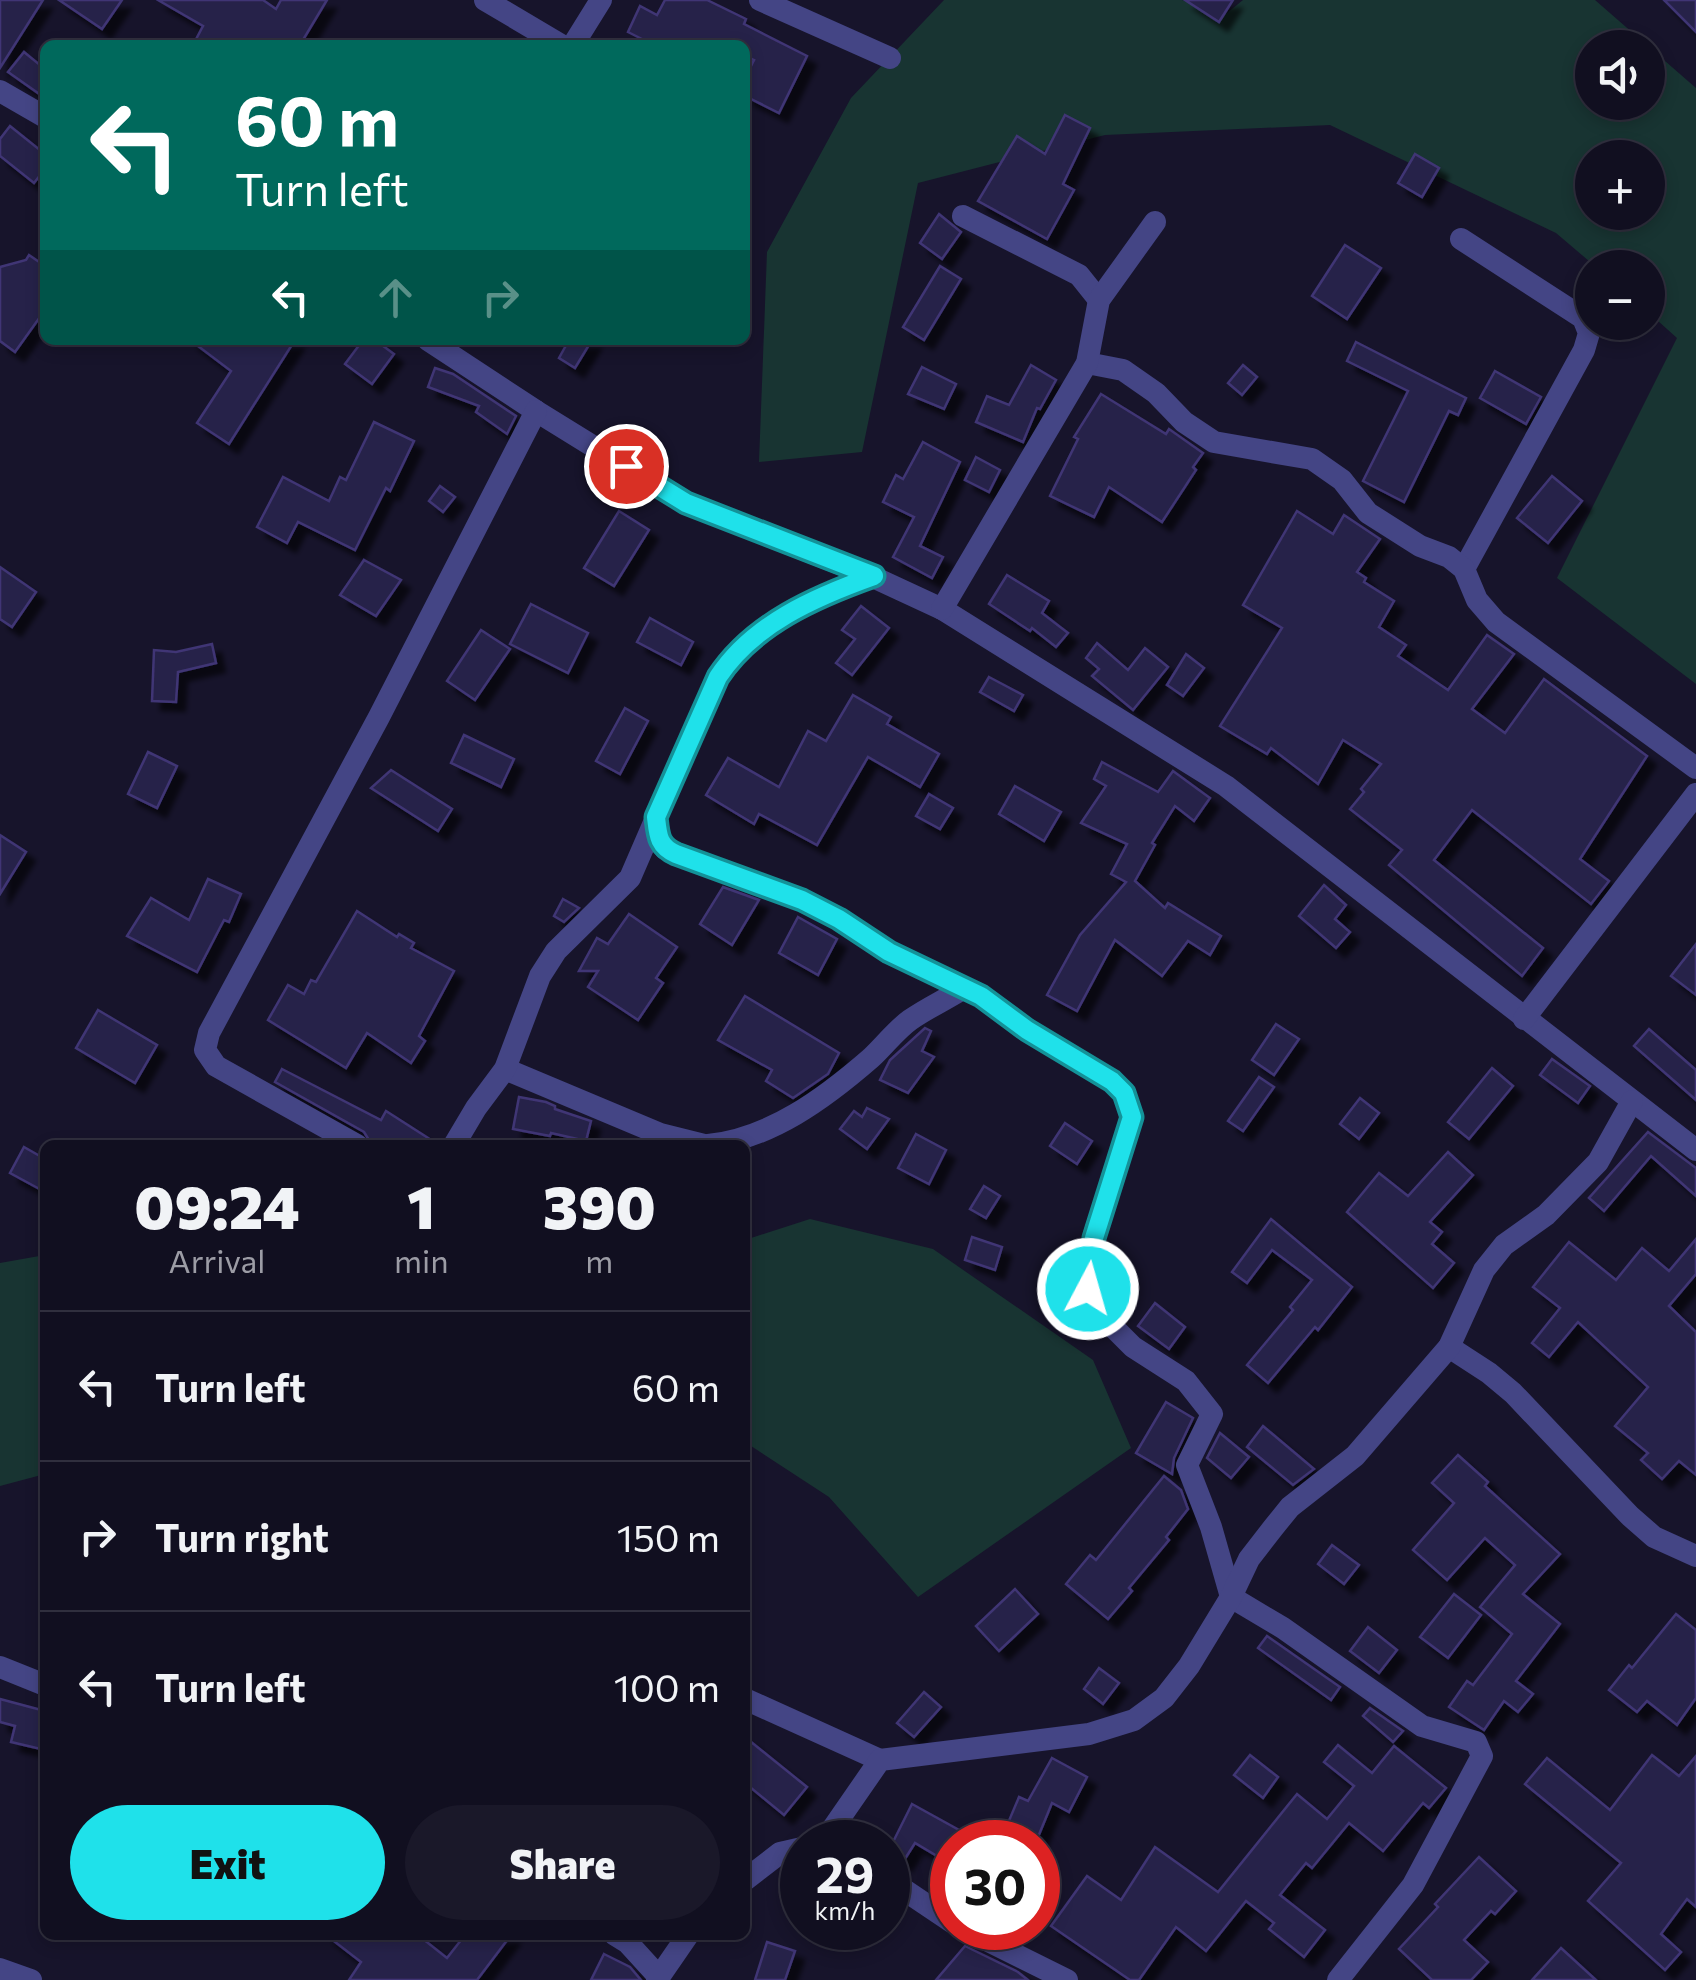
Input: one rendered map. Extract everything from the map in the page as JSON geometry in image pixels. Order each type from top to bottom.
[{"type":"street","points":[[485,0],[553,40]]},
{"type":"street","points":[[576,40],[601,0]]},
{"type":"street","points":[[760,0],[890,58]]},
{"type":"street","points":[[0,90],[40,113]]},
{"type":"street","points":[[962,216],[1079,276],[1100,300]]},
{"type":"street","points":[[942,609],[1087,363],[1100,300],[1155,222]]},
{"type":"street","points":[[1462,239],[1583,318],[1589,332],[1584,350],[1464,569]]},
{"type":"street","points":[[436,345],[536,412],[686,503],[874,576],[942,609],[1226,786],[1696,1150]]},
{"type":"street","points":[[1087,363],[1123,370],[1214,442],[1312,459],[1342,480],[1368,513],[1464,569],[1478,600],[1496,622],[1696,768]]},
{"type":"street","points":[[348,1140],[216,1066],[205,1050],[209,1033],[379,717],[536,412]]},
{"type":"street","points":[[457,1140],[505,1070],[540,976],[556,950],[630,878],[718,677],[731,656],[792,612],[874,576]]},
{"type":"street","points":[[1524,1019],[1696,794]]},
{"type":"street","points":[[656,817],[659,841],[665,849],[802,900],[839,919],[878,946],[964,988],[1112,1081],[1124,1093],[1132,1117],[1094,1238],[1088,1289],[1109,1323],[1132,1347],[1186,1382],[1212,1414],[1187,1465],[1212,1527],[1231,1597],[1284,1628],[1422,1726],[1476,1742],[1482,1756],[1413,1884],[1338,1980]]},
{"type":"street","points":[[739,1140],[783,1122],[806,1107],[870,1058],[910,1020],[964,988]]},
{"type":"street","points":[[505,1070],[660,1134],[685,1140]]},
{"type":"street","points":[[750,1701],[880,1760],[1089,1734],[1134,1720],[1164,1698],[1190,1666],[1231,1597],[1248,1559],[1272,1528],[1290,1508],[1355,1456],[1449,1347],[1484,1270],[1504,1245],[1546,1215],[1598,1162],[1632,1101]]},
{"type":"street","points":[[1449,1347],[1489,1372],[1512,1393],[1654,1537],[1696,1556]]},
{"type":"street","points":[[0,1667],[40,1682]]},
{"type":"street","points":[[839,1820],[880,1760]]},
{"type":"street","points":[[750,1876],[780,1853]]},
{"type":"street","points":[[622,1940],[644,1957],[658,1978],[685,1940]]},
{"type":"street","points":[[1006,1950],[1067,1980]]},
{"type":"street","points":[[0,1968],[31,1980]]},
{"type":"green space","points":[[944,0],[1182,0],[1227,13],[1243,0],[1595,0],[1629,30],[1575,30],[1575,120],[1665,120],[1665,61],[1696,88],[1696,684],[1557,578],[1677,338],[1665,327],[1665,250],[1576,250],[1556,233],[1330,125],[1105,135],[918,183],[862,452],[759,462],[767,252],[851,98]]},
{"type":"green space","points":[[810,1219],[933,1249],[1093,1360],[1131,1448],[918,1597],[829,1497],[750,1445],[750,1238]]},
{"type":"green space","points":[[40,1256],[40,1475],[0,1486],[0,1263]]},
{"type":"building","points":[[0,0],[43,0],[0,68]]},
{"type":"building","points":[[59,0],[122,0],[102,29]]},
{"type":"building","points":[[158,0],[263,0],[276,9],[281,0],[327,0],[303,40],[196,40],[203,26]]},
{"type":"building","points":[[665,0],[707,0],[807,56],[779,113],[750,98],[750,68],[754,60],[750,58],[750,40],[644,40],[628,32],[640,6],[657,15]]},
{"type":"building","points":[[1185,0],[1233,0],[1219,22]]},
{"type":"building","points":[[1664,0],[1696,0],[1696,32]]},
{"type":"building","points":[[24,52],[40,65],[40,94],[8,72]]},
{"type":"building","points":[[1065,115],[1090,128],[1063,184],[1074,190],[1047,239],[978,201],[1017,136],[1045,154]]},
{"type":"building","points":[[10,126],[40,150],[40,175],[34,183],[0,156],[0,139]]},
{"type":"building","points":[[1415,154],[1439,168],[1422,197],[1398,183]]},
{"type":"building","points":[[939,214],[961,232],[942,259],[920,243]]},
{"type":"building","points":[[1345,245],[1381,268],[1347,319],[1312,296]]},
{"type":"building","points":[[29,255],[40,263],[40,317],[15,352],[0,341],[0,267],[26,260]]},
{"type":"building","points":[[940,266],[961,279],[924,340],[903,327]]},
{"type":"building","points":[[1356,342],[1466,398],[1458,415],[1449,411],[1404,502],[1363,481],[1408,391],[1347,361]]},
{"type":"building","points":[[197,345],[292,345],[229,444],[197,423],[231,371]]},
{"type":"building","points":[[359,345],[382,345],[394,354],[372,384],[345,364]]},
{"type":"building","points":[[566,345],[589,345],[575,368],[559,358]]},
{"type":"building","points":[[1031,365],[1056,380],[1040,409],[1037,408],[1023,442],[976,422],[987,396],[1009,405]]},
{"type":"building","points":[[1243,365],[1257,377],[1242,395],[1228,383]]},
{"type":"building","points":[[922,367],[956,384],[944,409],[908,394]]},
{"type":"building","points":[[435,368],[453,374],[516,416],[507,434],[476,412],[479,406],[428,387]]},
{"type":"building","points":[[1495,371],[1541,397],[1526,424],[1480,398]]},
{"type":"building","points":[[1101,394],[1166,434],[1169,429],[1203,453],[1162,522],[1109,487],[1094,517],[1050,496],[1078,439],[1074,437]]},
{"type":"building","points":[[374,422],[414,441],[355,550],[298,522],[287,543],[257,527],[283,477],[329,501],[340,477],[346,480]]},
{"type":"building","points":[[923,442],[960,462],[920,546],[943,557],[932,578],[893,557],[914,517],[883,502],[896,475],[903,479]]},
{"type":"building","points":[[976,457],[1000,470],[989,492],[965,480]]},
{"type":"building","points":[[1552,476],[1582,501],[1548,543],[1517,518]]},
{"type":"building","points":[[440,486],[455,497],[443,512],[429,501]]},
{"type":"building","points":[[619,511],[649,530],[614,586],[584,568]]},
{"type":"building","points":[[1297,511],[1333,534],[1344,515],[1380,539],[1357,572],[1366,578],[1364,582],[1394,601],[1379,627],[1406,645],[1398,656],[1448,690],[1487,635],[1514,654],[1472,709],[1505,733],[1544,679],[1647,756],[1580,859],[1609,881],[1591,904],[1472,810],[1434,860],[1543,948],[1522,976],[1389,865],[1402,850],[1350,809],[1381,764],[1343,740],[1318,784],[1271,748],[1267,754],[1220,726],[1282,628],[1243,605]]},
{"type":"building","points":[[364,560],[401,580],[376,616],[340,595]]},
{"type":"building","points":[[0,567],[36,592],[12,627],[0,619]]},
{"type":"building","points":[[1007,575],[1049,601],[1042,613],[1068,633],[1056,647],[1032,628],[1030,631],[989,604]]},
{"type":"building","points":[[531,604],[588,633],[568,673],[510,644]]},
{"type":"building","points":[[861,606],[889,628],[852,675],[836,663],[855,639],[842,630]]},
{"type":"building","points":[[650,618],[693,642],[681,665],[637,642]]},
{"type":"building","points":[[481,630],[510,649],[475,700],[447,681]]},
{"type":"building","points":[[1097,643],[1128,670],[1145,648],[1168,667],[1133,710],[1092,676],[1099,669],[1086,658]]},
{"type":"building","points":[[212,644],[216,663],[178,672],[176,702],[152,701],[154,650],[176,652]]},
{"type":"building","points":[[1186,654],[1204,668],[1183,696],[1167,685]]},
{"type":"building","points":[[989,677],[1023,695],[1014,711],[980,692]]},
{"type":"building","points":[[853,695],[891,717],[887,724],[939,754],[920,787],[868,757],[817,845],[759,814],[754,824],[706,795],[728,758],[779,787],[808,731],[826,741]]},
{"type":"building","points":[[625,708],[648,721],[620,774],[596,761]]},
{"type":"building","points":[[464,735],[514,759],[501,787],[451,763]]},
{"type":"building","points":[[148,752],[177,766],[157,808],[128,794]]},
{"type":"building","points":[[1102,762],[1158,792],[1173,771],[1210,798],[1194,821],[1175,806],[1135,881],[1165,908],[1168,903],[1221,936],[1210,955],[1188,941],[1162,976],[1115,940],[1077,1011],[1047,995],[1080,935],[1126,882],[1111,874],[1127,844],[1081,823],[1106,786],[1094,779]]},
{"type":"building","points":[[391,770],[452,809],[438,831],[371,788]]},
{"type":"building","points":[[1015,786],[1061,812],[1044,841],[999,814]]},
{"type":"building","points":[[929,794],[953,808],[940,829],[916,816]]},
{"type":"building","points":[[0,835],[26,852],[0,894]]},
{"type":"building","points":[[208,879],[241,894],[229,922],[224,920],[197,972],[127,936],[151,898],[189,920]]},
{"type":"building","points":[[1324,885],[1346,905],[1335,919],[1350,932],[1336,948],[1299,916]]},
{"type":"building","points":[[723,887],[759,900],[732,945],[700,924]]},
{"type":"building","points":[[563,899],[579,908],[564,922],[554,916]]},
{"type":"building","points":[[357,911],[397,937],[399,934],[414,943],[411,948],[454,971],[419,1036],[425,1041],[411,1063],[367,1033],[346,1068],[268,1020],[288,985],[304,994],[311,980],[316,982]]},
{"type":"building","points":[[629,914],[677,947],[656,978],[663,983],[638,1020],[588,987],[598,971],[579,971],[597,938],[608,944]]},
{"type":"building","points":[[798,917],[837,939],[818,975],[779,953]]},
{"type":"building","points":[[1696,944],[1696,995],[1671,976]]},
{"type":"building","points":[[745,996],[839,1053],[828,1074],[793,1098],[766,1081],[772,1070],[718,1040]]},
{"type":"building","points":[[98,1010],[157,1045],[135,1083],[76,1048]]},
{"type":"building","points":[[1276,1024],[1299,1039],[1274,1075],[1252,1060]]},
{"type":"building","points":[[925,1028],[931,1031],[922,1051],[934,1057],[908,1093],[880,1080],[890,1060]]},
{"type":"building","points":[[1649,1029],[1696,1070],[1696,1100],[1634,1046]]},
{"type":"building","points":[[1552,1059],[1590,1086],[1578,1103],[1540,1075]]},
{"type":"building","points":[[1492,1068],[1513,1086],[1469,1139],[1448,1122]]},
{"type":"building","points":[[282,1069],[381,1120],[386,1111],[431,1140],[369,1140],[364,1132],[275,1082]]},
{"type":"building","points":[[1259,1077],[1274,1087],[1243,1131],[1228,1121]]},
{"type":"building","points":[[519,1097],[546,1102],[591,1121],[586,1140],[513,1129]]},
{"type":"building","points":[[1360,1098],[1379,1113],[1359,1139],[1340,1124]]},
{"type":"building","points":[[867,1108],[889,1119],[867,1149],[840,1129],[854,1111],[862,1117]]},
{"type":"building","points":[[1065,1123],[1092,1141],[1077,1164],[1050,1146]]},
{"type":"building","points":[[1648,1132],[1696,1168],[1696,1196],[1651,1156],[1604,1211],[1589,1198]]},
{"type":"building","points":[[916,1134],[946,1150],[929,1184],[898,1168]]},
{"type":"building","points":[[24,1147],[40,1156],[40,1189],[10,1173]]},
{"type":"building","points":[[1448,1152],[1473,1175],[1430,1222],[1442,1232],[1432,1244],[1454,1263],[1433,1288],[1347,1212],[1379,1173],[1408,1196]]},
{"type":"building","points":[[984,1186],[1000,1196],[986,1218],[970,1209]]},
{"type":"building","points":[[1271,1219],[1352,1287],[1268,1383],[1247,1365],[1293,1310],[1290,1307],[1312,1280],[1272,1250],[1247,1283],[1232,1272]]},
{"type":"building","points":[[972,1237],[1002,1247],[995,1270],[965,1260]]},
{"type":"building","points":[[1696,1239],[1696,1274],[1669,1306],[1696,1332],[1696,1475],[1679,1461],[1662,1479],[1641,1460],[1648,1453],[1615,1426],[1648,1387],[1578,1322],[1549,1357],[1532,1343],[1560,1308],[1533,1287],[1569,1242],[1616,1280],[1642,1248],[1669,1271]]},
{"type":"building","points":[[1155,1303],[1185,1327],[1169,1349],[1138,1326]]},
{"type":"building","points":[[1166,1402],[1193,1418],[1174,1458],[1172,1474],[1136,1453]]},
{"type":"building","points":[[1263,1426],[1314,1469],[1293,1485],[1247,1447]]},
{"type":"building","points":[[1220,1433],[1249,1457],[1231,1478],[1207,1458]]},
{"type":"building","points":[[1458,1455],[1488,1482],[1485,1486],[1560,1554],[1523,1594],[1560,1624],[1516,1681],[1533,1694],[1518,1712],[1504,1701],[1484,1730],[1449,1707],[1467,1681],[1473,1685],[1512,1634],[1480,1607],[1515,1565],[1485,1538],[1447,1580],[1413,1550],[1454,1503],[1432,1483]]},
{"type":"building","points":[[1164,1476],[1181,1490],[1188,1509],[1108,1619],[1066,1584],[1090,1555],[1096,1560]]},
{"type":"building","points":[[1332,1545],[1359,1565],[1344,1584],[1318,1564]]},
{"type":"building","points":[[1015,1589],[1038,1614],[999,1651],[976,1626]]},
{"type":"building","points":[[1454,1594],[1481,1615],[1448,1658],[1420,1637]]},
{"type":"building","points":[[1676,1614],[1696,1630],[1696,1698],[1677,1725],[1647,1701],[1637,1712],[1609,1690]]},
{"type":"building","points":[[1368,1627],[1397,1650],[1379,1673],[1350,1651]]},
{"type":"building","points":[[1267,1636],[1340,1687],[1331,1700],[1258,1648]]},
{"type":"building","points":[[1099,1668],[1119,1683],[1103,1704],[1084,1689]]},
{"type":"building","points":[[924,1692],[941,1707],[914,1737],[897,1723]]},
{"type":"building","points":[[0,1699],[40,1710],[40,1749],[11,1742],[15,1726],[0,1722]]},
{"type":"building","points":[[1370,1708],[1403,1731],[1393,1742],[1363,1716]]},
{"type":"building","points":[[750,1741],[807,1787],[784,1815],[750,1787]]},
{"type":"building","points":[[1338,1745],[1372,1773],[1394,1746],[1446,1788],[1429,1808],[1423,1803],[1383,1851],[1349,1823],[1312,1868],[1306,1863],[1280,1895],[1325,1930],[1304,1957],[1269,1929],[1274,1923],[1246,1901],[1206,1951],[1176,1927],[1139,1980],[1130,1980],[1060,1932],[1060,1914],[1087,1876],[1121,1900],[1155,1847],[1218,1892],[1297,1794],[1327,1819],[1354,1786],[1324,1762]]},
{"type":"building","points":[[1250,1755],[1278,1777],[1263,1798],[1234,1775]]},
{"type":"building","points":[[1652,1755],[1679,1776],[1696,1756],[1696,1907],[1687,1899],[1661,1934],[1681,1952],[1665,1970],[1588,1901],[1621,1863],[1525,1784],[1547,1758],[1610,1810]]},
{"type":"building","points":[[1052,1758],[1087,1777],[1069,1812],[1052,1803],[1045,1820],[1009,1820],[1019,1797],[1028,1801]]},
{"type":"building","points":[[912,1804],[941,1820],[930,1820],[930,1852],[915,1843],[910,1851],[910,1820],[904,1820]]},
{"type":"building","points":[[1479,1857],[1516,1891],[1464,1940],[1488,1962],[1471,1980],[1432,1980],[1399,1949]]},
{"type":"building","points":[[332,1940],[424,1940],[447,1958],[461,1940],[507,1940],[477,1980],[349,1980],[361,1962]]},
{"type":"building","points":[[767,1942],[780,1946],[780,1950],[795,1951],[785,1980],[755,1980]]},
{"type":"building","points":[[1561,1948],[1596,1980],[1532,1980]]},
{"type":"building","points":[[962,1950],[973,1950],[1028,1980],[936,1980]]},
{"type":"building","points":[[604,1954],[630,1967],[641,1980],[591,1980]]},
{"type":"route","points":[[626,466],[686,503],[874,576],[792,612],[731,656],[656,817],[659,841],[676,854],[774,888],[839,919],[866,940],[981,996],[1027,1030],[1112,1081],[1124,1093],[1132,1117],[1094,1238],[1088,1289]]}]
